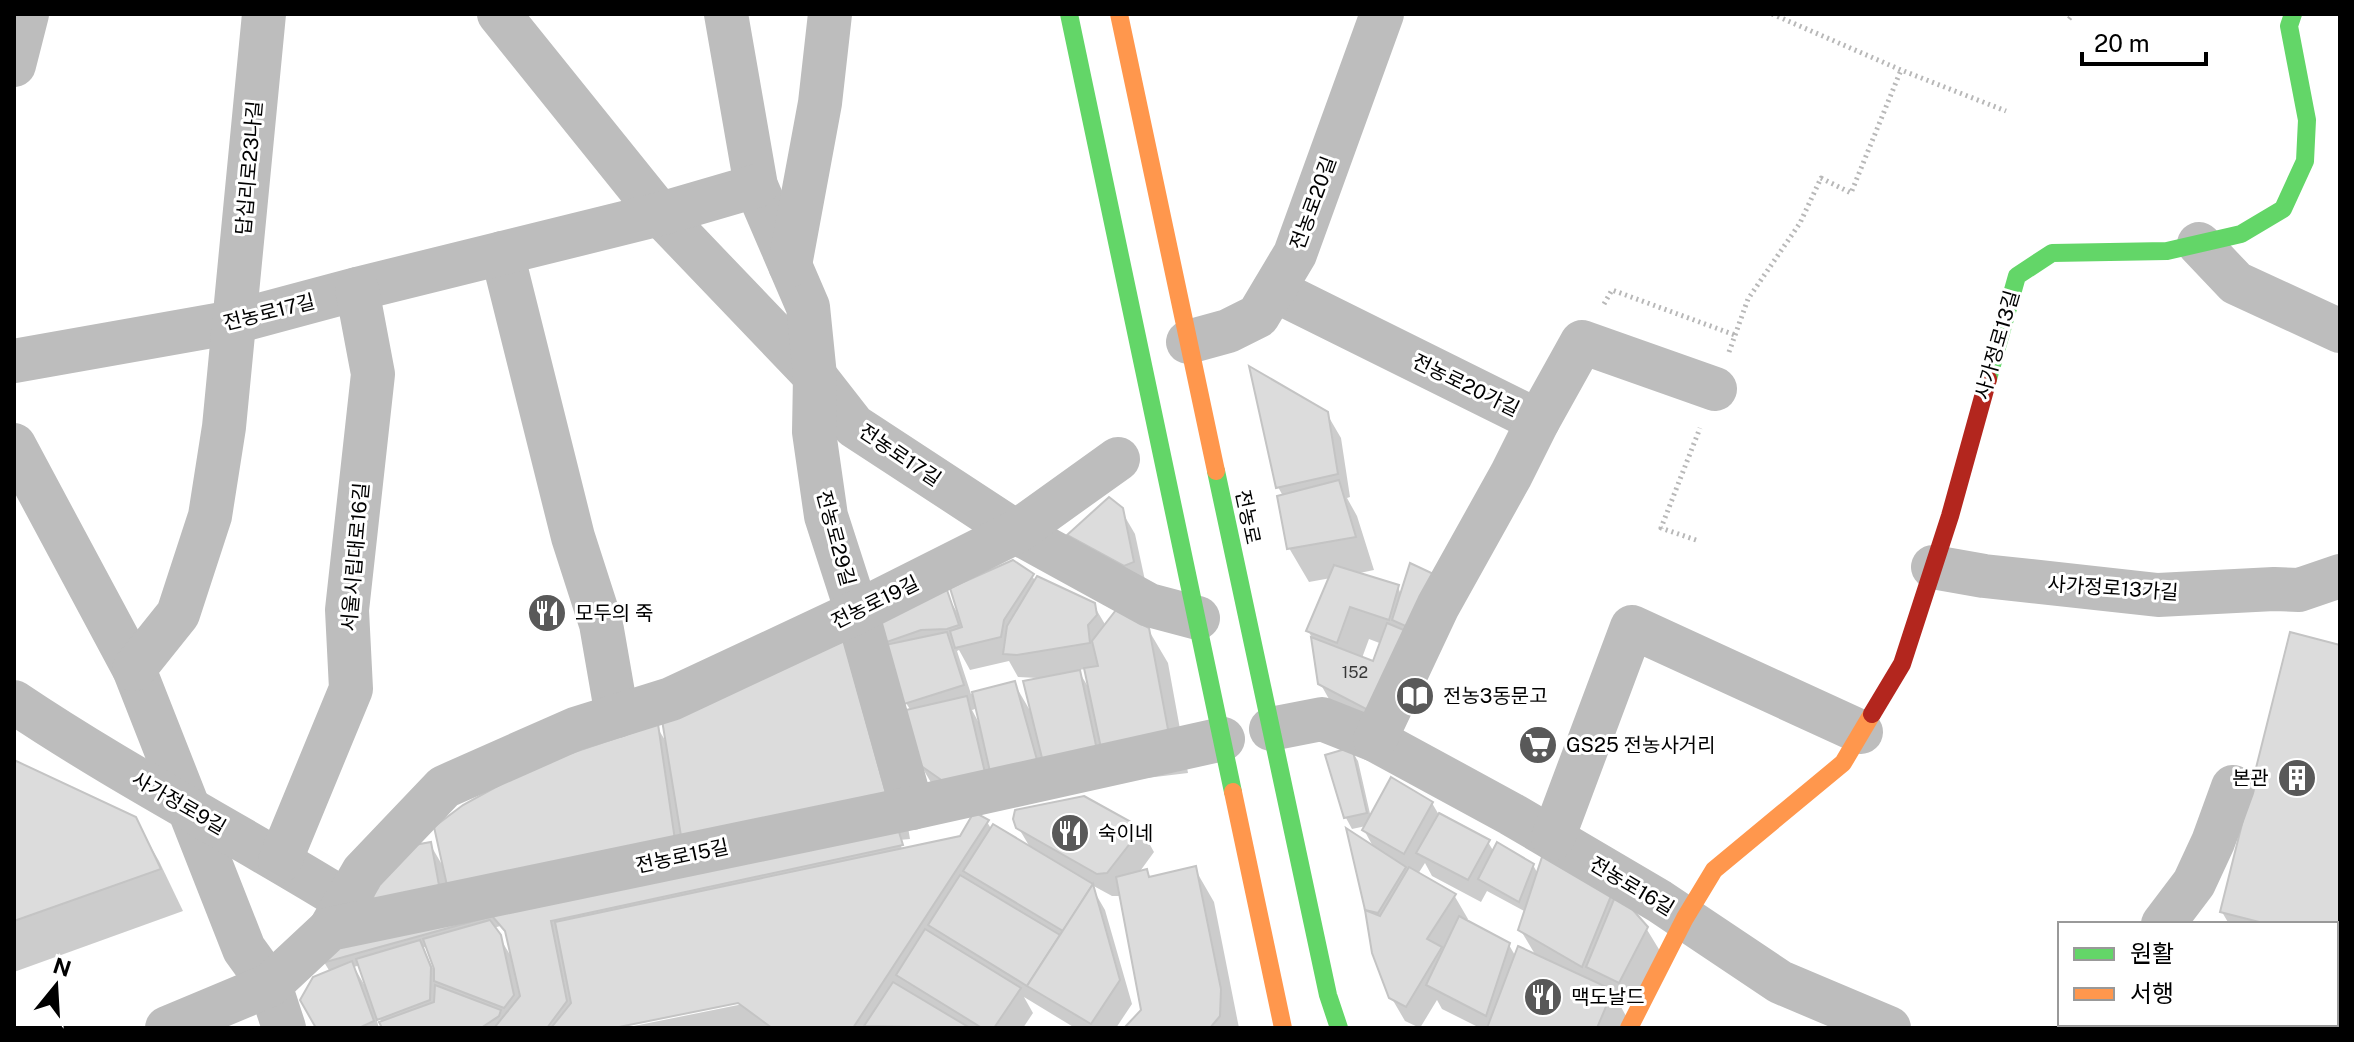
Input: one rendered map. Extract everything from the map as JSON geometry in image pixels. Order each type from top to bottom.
[{"type":"main road","points":[[1069,14],[1283,1028]]},
{"type":"main road","name":"전농로","points":[[1119,14],[1328,995],[1339,1028]]},
{"type":"main road","name":"사가정로13길","points":[[1629,1028],[1685,918],[1714,870],[1843,763],[1902,664],[1950,516],[2017,276],[2052,253],[2167,251],[2241,234],[2283,209],[2305,161],[2307,120],[2289,26],[2293,14]]},
{"type":"main road","points":[[1328,995],[1358,1028]]},
{"type":"main road","points":[[1273,1028],[1279,1008]]},
{"type":"street","points":[[14,65],[27,14]]},
{"type":"street","name":"답십리로23나길","points":[[234,322],[264,14]]},
{"type":"street","name":"전농로17길","points":[[499,14],[660,214],[815,376],[854,426],[1016,532],[1149,605],[1198,618]]},
{"type":"street","name":"전농로29길","points":[[726,14],[756,186],[808,307],[815,376],[814,432],[826,516],[857,612],[912,808]]},
{"type":"street","points":[[790,265],[820,103],[830,14]]},
{"type":"street","name":"전농로20길","points":[[1188,342],[1228,331],[1258,316],[1274,290],[1295,254],[1382,14]]},
{"type":"street","points":[[660,214],[756,186]]},
{"type":"street","name":"전농로17길","points":[[14,361],[234,322],[660,214]]},
{"type":"street","points":[[2199,244],[2236,283],[2340,331]]},
{"type":"street","points":[[502,253],[573,537],[601,624],[617,716]]},
{"type":"street","name":"서울시립대로16길","points":[[280,861],[351,689],[347,610],[373,374],[357,289]]},
{"type":"street","name":"전농로20가길","points":[[1274,290],[1538,421],[1582,342]]},
{"type":"street","points":[[134,669],[178,614],[210,516],[224,427],[234,322]]},
{"type":"street","points":[[1582,342],[1715,389]]},
{"type":"street","points":[[1375,740],[1438,606],[1538,421]]},
{"type":"street","points":[[14,445],[134,669],[244,949],[270,985],[284,1028]]},
{"type":"street","name":"전농로19길","points":[[338,915],[363,872],[444,787],[575,729],[671,699],[857,612],[1016,532],[1118,459]]},
{"type":"street","name":"사가정로13가길","points":[[1933,567],[1984,576],[2158,595],[2299,590],[2340,576]]},
{"type":"street","points":[[1553,838],[1632,627],[1861,732]]},
{"type":"street","name":"사가정로9길","points":[[14,702],[190,811],[280,861],[338,915]]},
{"type":"street","name":"전농로16길","points":[[1271,729],[1322,719],[1375,740],[1553,838],[1685,918],[1780,982],[1889,1028]]},
{"type":"street","name":"전농로15길","points":[[338,915],[912,808],[1223,739]]},
{"type":"street","points":[[2165,922],[2194,883],[2233,787]]},
{"type":"street","points":[[167,1028],[270,985],[338,915]]},
{"type":"path","points":[[1772,14],[2006,111]]},
{"type":"path","points":[[1696,540],[1661,528],[1748,299],[1800,223],[1821,178],[1851,193],[1901,70]]},
{"type":"path","points":[[1582,342],[1612,290],[1735,335]]},
{"type":"building","points":[[1249,366],[1328,412],[1338,474],[1276,488]]},
{"type":"building","points":[[1339,480],[1356,537],[1287,549],[1277,496]]},
{"type":"building","points":[[1109,497],[1123,508],[1134,562],[1124,566],[1067,535]]},
{"type":"building","points":[[1013,560],[1034,574],[1004,620],[1001,637],[955,648],[950,631],[962,627],[950,588]]},
{"type":"building","points":[[1410,563],[1440,577],[1419,632],[1392,620]]},
{"type":"building","points":[[1334,565],[1399,585],[1389,620],[1350,607],[1337,643],[1306,631]]},
{"type":"building","points":[[1037,576],[1095,603],[1097,615],[1088,625],[1090,643],[1017,655],[1003,654],[1007,626]]},
{"type":"building","points":[[947,590],[959,625],[947,629],[921,630],[884,643],[876,618]]},
{"type":"building","points":[[1116,610],[1149,628],[1170,740],[1101,748],[1084,668],[1098,666],[1092,641]]},
{"type":"building","points":[[1387,623],[1411,633],[1368,710],[1318,684],[1311,637],[1373,661]]},
{"type":"building","points":[[947,632],[964,685],[904,704],[885,645]]},
{"type":"building","name":"본관","points":[[2290,632],[2340,645],[2340,942],[2338,922],[2259,922],[2220,912]]},
{"type":"building","points":[[844,641],[887,797],[682,842],[662,720]]},
{"type":"building","points":[[1080,670],[1097,750],[1043,762],[1023,681]]},
{"type":"building","points":[[1015,681],[1039,767],[991,776],[972,692]]},
{"type":"building","points":[[967,696],[986,777],[947,784],[917,763],[906,710]]},
{"type":"building","points":[[658,724],[675,840],[448,890],[434,827],[463,805],[536,765]]},
{"type":"building","points":[[1352,747],[1367,813],[1344,818],[1325,755]]},
{"type":"building","points":[[14,760],[136,817],[161,869],[14,921]]},
{"type":"building","points":[[1391,777],[1433,802],[1404,854],[1362,830]]},
{"type":"building","points":[[1084,796],[1142,828],[1107,873],[1097,874],[1016,828],[1013,819],[1015,810]]},
{"type":"building","points":[[889,799],[903,845],[551,921],[567,1001],[547,1028],[494,1028],[520,996],[505,931],[492,916],[322,963],[312,923]]},
{"type":"building","points":[[974,812],[989,820],[853,1028],[772,1028],[738,1003],[614,1028],[551,1028],[571,1003],[555,922],[960,836]]},
{"type":"building","points":[[1439,813],[1490,840],[1468,880],[1416,853]]},
{"type":"building","points":[[993,824],[1093,884],[1063,931],[963,871]]},
{"type":"building","points":[[1346,828],[1406,867],[1378,913],[1365,910]]},
{"type":"building","points":[[431,842],[441,896],[376,908],[372,891],[409,846]]},
{"type":"building","points":[[1497,842],[1534,864],[1519,902],[1478,879]]},
{"type":"building","points":[[1543,854],[1613,891],[1582,967],[1518,930]]},
{"type":"building","points":[[1196,866],[1221,989],[1220,1016],[1210,1028],[1124,1028],[1141,1010],[1116,877],[1147,869],[1149,877]]},
{"type":"building","points":[[1409,867],[1456,894],[1427,939],[1442,947],[1406,1007],[1389,998],[1372,953],[1365,910],[1380,916]]},
{"type":"building","points":[[960,875],[1060,935],[1027,986],[928,925]]},
{"type":"building","points":[[1093,884],[1120,980],[1091,1024],[1027,986]]},
{"type":"building","points":[[1617,892],[1648,927],[1619,983],[1586,967]]},
{"type":"building","points":[[1459,916],[1510,943],[1486,1016],[1426,985]]},
{"type":"building","points":[[490,920],[501,935],[514,995],[504,1008],[434,981],[434,969],[423,939]]},
{"type":"building","points":[[925,929],[1021,988],[994,1028],[982,1028],[896,975]]},
{"type":"building","points":[[420,940],[431,967],[430,1000],[377,1020],[356,959]]},
{"type":"building","points":[[1518,946],[1613,990],[1597,1028],[1487,1028]]},
{"type":"building","points":[[352,961],[374,1021],[359,1028],[316,1028],[300,1000],[313,977]]},
{"type":"building","points":[[893,982],[970,1028],[864,1026]]},
{"type":"building","points":[[435,985],[501,1010],[499,1016],[481,1028],[382,1028],[379,1022],[434,1002]]},
{"type":"building","points":[[2340,986],[2340,1028],[2310,1026],[2338,1026]]},
{"type":"building","points":[[2142,1026],[2210,1026],[2209,1028]]},
{"type":"building","points":[[2270,1026],[2276,1028],[2215,1028]]},
{"type":"traffic: fast","points":[[1069,14],[1233,792]]},
{"type":"traffic: fast","points":[[1988,379],[2017,276],[2052,253],[2167,251],[2241,234],[2283,209],[2305,161],[2307,120],[2289,26],[2293,14]]},
{"type":"traffic: fast","points":[[1216,471],[1328,995],[1339,1028]]},
{"type":"traffic: slow","points":[[1119,14],[1216,471]]},
{"type":"traffic: slow","points":[[1629,1028],[1685,918],[1714,870],[1843,763],[1872,714]]},
{"type":"traffic: slow","points":[[1233,792],[1283,1028]]},
{"type":"traffic: jam","points":[[1872,714],[1902,664],[1950,516],[1988,379]]},
{"type":"place","name":"모두의 죽","points":[[547,613]]},
{"type":"place","name":"전농3동문고","points":[[1415,696]]},
{"type":"place","name":"GS25 전농사거리","points":[[1538,745]]},
{"type":"place","name":"본관","points":[[2297,778]]},
{"type":"place","name":"숙이네","points":[[1070,833]]},
{"type":"place","name":"맥도날드","points":[[1543,997]]}]
